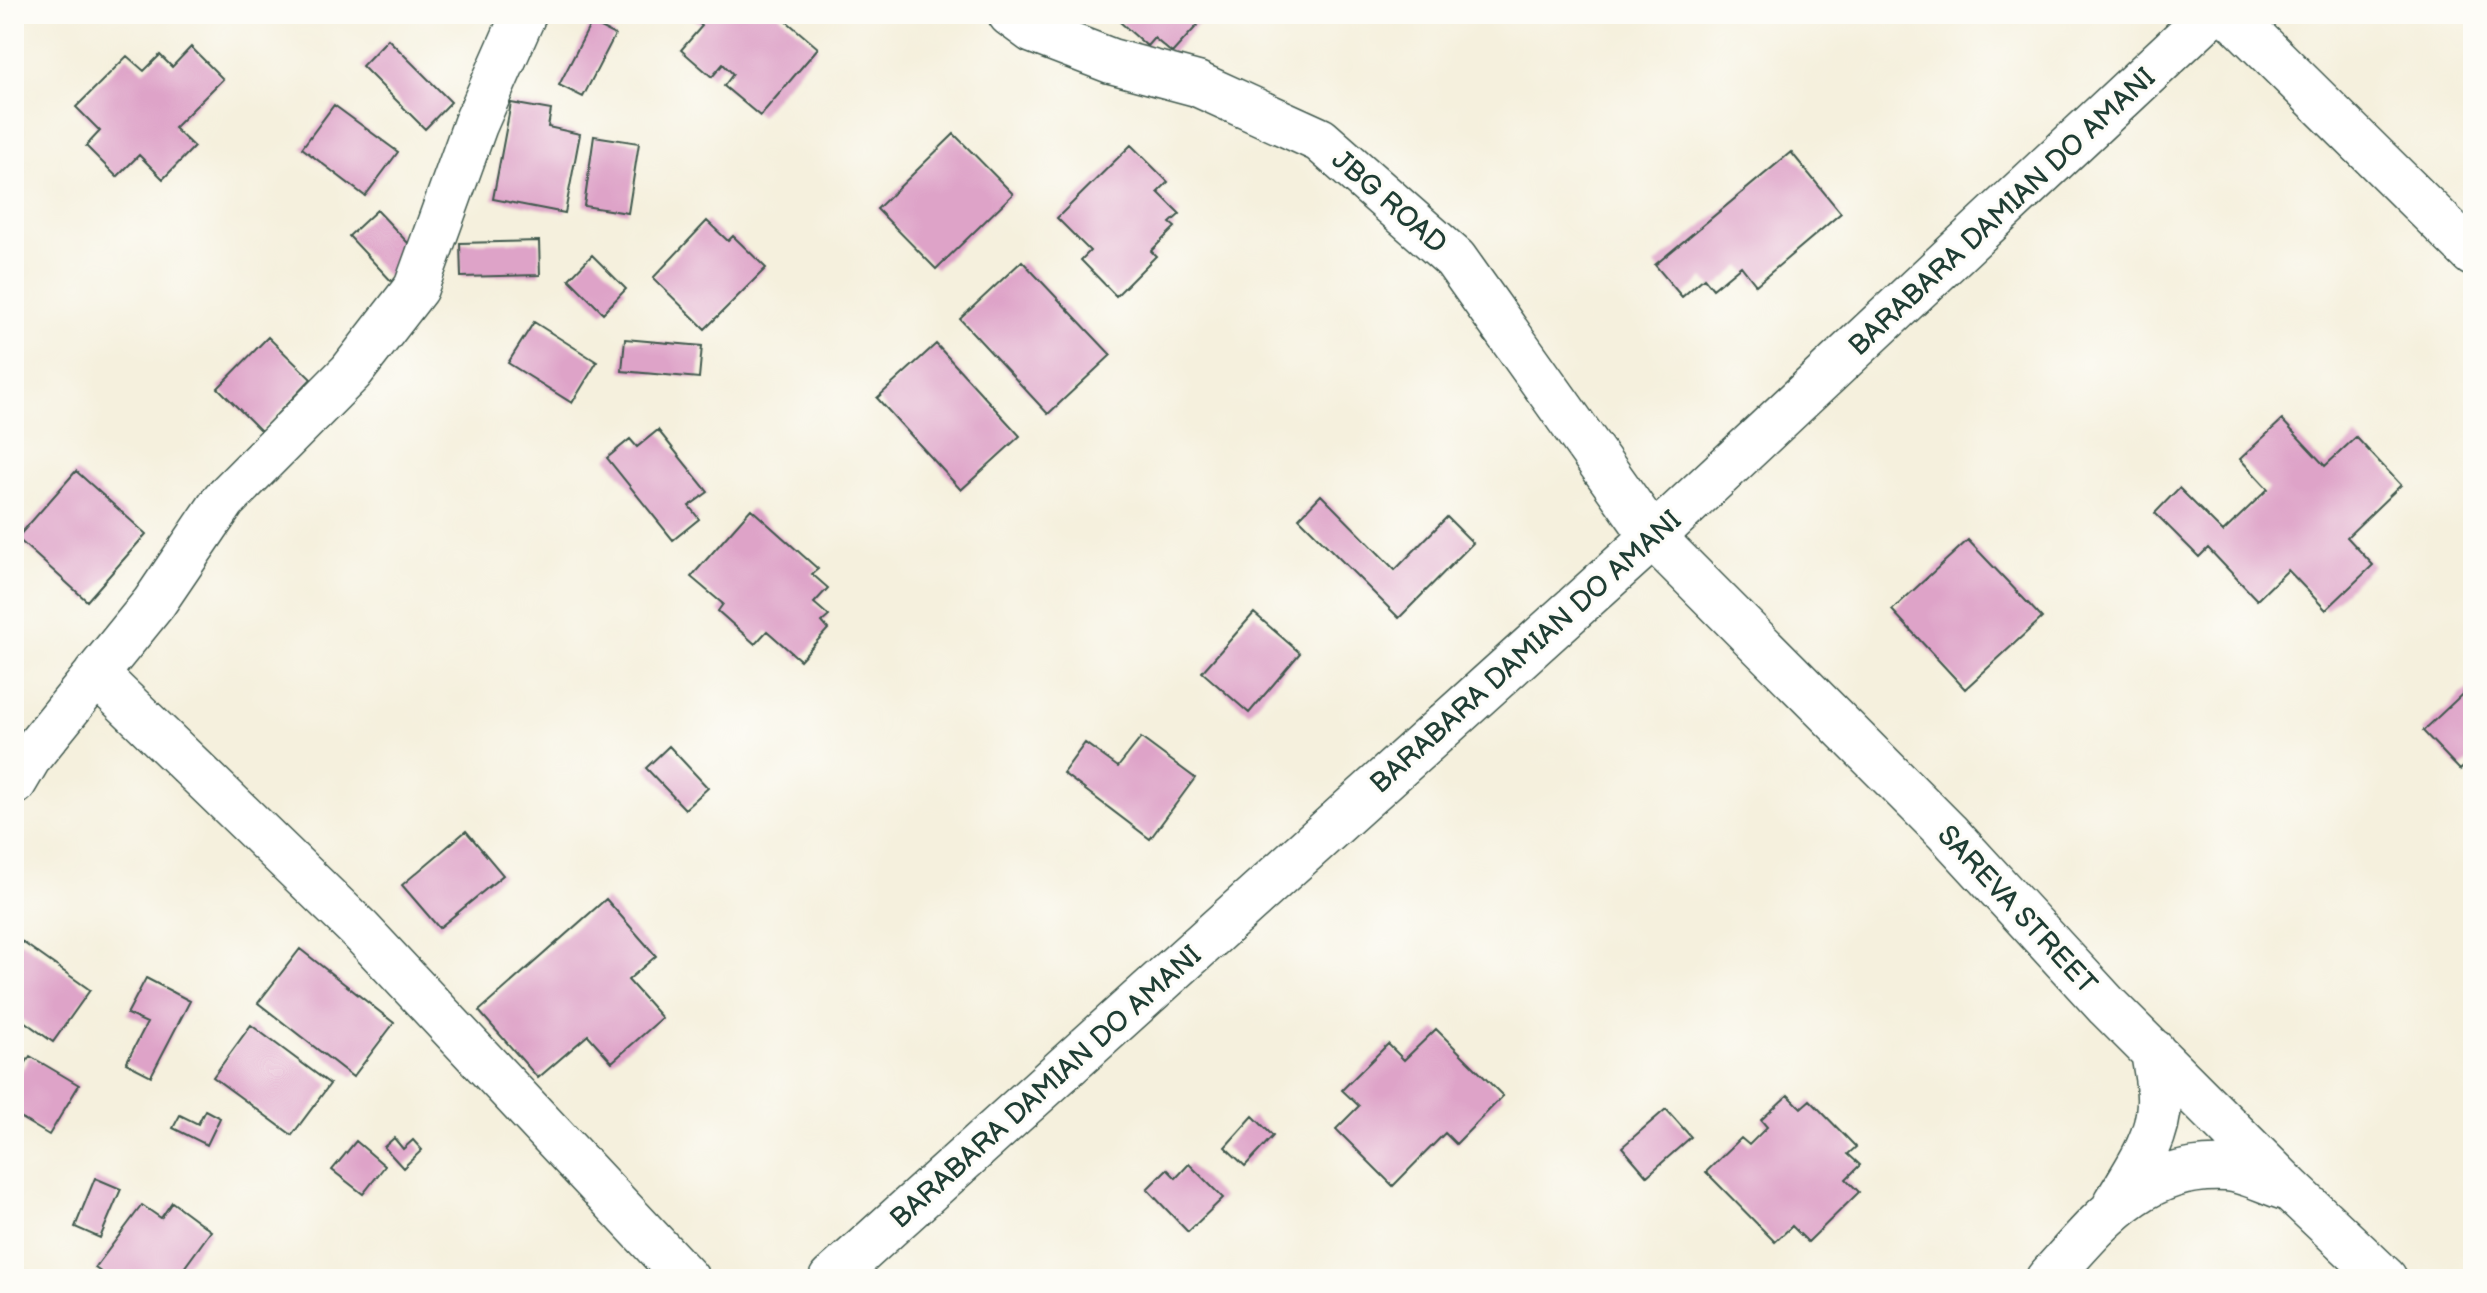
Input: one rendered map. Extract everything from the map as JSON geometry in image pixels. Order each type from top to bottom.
[{"type":"street","points":[[14,783],[30,756],[154,603],[224,500],[351,372],[416,288],[475,125],[524,14]]},
{"type":"street","name":"JBG ROAD","points":[[1010,14],[1033,31],[1111,61],[1197,84],[1320,140],[1455,259],[1653,537]]},
{"type":"street","name":"BARABARA DAMIAN DO AMANI","points":[[831,1279],[1653,537],[2211,14]]},
{"type":"street","points":[[2230,14],[2473,254]]},
{"type":"street","name":"SAREVA STREET","points":[[1653,537],[1947,832],[2108,1007],[2385,1279]]},
{"type":"street","points":[[96,674],[360,930],[687,1279]]},
{"type":"street","points":[[2048,1279],[2113,1208],[2145,1156],[2156,1129],[2159,1101],[2153,1051]]},
{"type":"street","points":[[2113,1208],[2154,1181],[2193,1170],[2229,1169],[2291,1190]]},
{"type":"building","points":[[689,14],[778,14],[818,48],[760,116],[724,86],[733,74],[723,64],[712,77],[681,50],[702,26]]},
{"type":"building","points":[[1111,14],[1197,14],[1203,19],[1172,53],[1154,38],[1147,46]]},
{"type":"building","points":[[591,23],[615,35],[583,97],[559,85]]},
{"type":"building","points":[[388,39],[451,102],[425,129],[362,66]]},
{"type":"building","points":[[191,47],[223,79],[174,128],[194,147],[163,179],[139,155],[117,177],[86,146],[100,131],[76,107],[127,56],[144,71],[160,55],[172,67]]},
{"type":"building","points":[[511,103],[551,110],[548,127],[580,134],[565,213],[493,199]]},
{"type":"building","points":[[334,105],[398,152],[365,196],[302,148]]},
{"type":"building","points":[[954,134],[1013,194],[936,269],[877,209]]},
{"type":"building","points":[[594,136],[639,143],[628,213],[584,206]]},
{"type":"building","points":[[1131,145],[1168,182],[1158,192],[1180,214],[1170,223],[1175,227],[1151,251],[1156,256],[1116,296],[1081,260],[1090,251],[1057,218]]},
{"type":"building","points":[[1791,152],[1841,213],[1756,285],[1741,266],[1713,289],[1704,278],[1682,297],[1655,265]]},
{"type":"building","points":[[377,210],[422,258],[394,284],[349,236]]},
{"type":"building","points":[[707,221],[728,241],[733,236],[766,268],[705,329],[653,278]]},
{"type":"building","points":[[539,241],[540,275],[461,277],[460,243]]},
{"type":"building","points":[[592,255],[626,289],[603,313],[569,279]]},
{"type":"building","points":[[1022,261],[1111,355],[1048,414],[960,319]]},
{"type":"building","points":[[534,322],[597,362],[572,403],[508,363]]},
{"type":"building","points":[[268,337],[311,379],[261,431],[218,388]]},
{"type":"building","points":[[625,339],[702,346],[699,378],[622,371]]},
{"type":"building","points":[[936,344],[1020,436],[961,490],[877,398]]},
{"type":"building","points":[[2282,420],[2325,466],[2356,437],[2401,485],[2347,537],[2373,565],[2326,610],[2288,570],[2257,600],[2208,548],[2199,557],[2155,513],[2179,488],[2223,532],[2268,489],[2240,459]]},
{"type":"building","points":[[658,430],[708,492],[689,506],[699,519],[673,540],[607,458],[630,439],[637,447]]},
{"type":"building","points":[[76,471],[146,534],[87,601],[17,538]]},
{"type":"building","points":[[1321,495],[1395,570],[1447,517],[1473,543],[1399,618],[1299,518]]},
{"type":"building","points":[[751,509],[818,569],[812,574],[828,588],[814,603],[829,616],[822,622],[828,629],[800,660],[767,631],[755,644],[718,611],[723,604],[691,577]]},
{"type":"building","points":[[1968,540],[2042,618],[1965,689],[1892,610]]},
{"type":"building","points":[[1254,613],[1300,653],[1249,713],[1202,672]]},
{"type":"building","points":[[2473,684],[2473,758],[2460,770],[2423,731]]},
{"type":"building","points":[[1141,738],[1195,778],[1150,839],[1063,773],[1085,743],[1118,767]]},
{"type":"building","points":[[669,746],[708,788],[685,809],[646,768]]},
{"type":"building","points":[[466,831],[503,875],[439,928],[402,885]]},
{"type":"building","points":[[606,899],[656,956],[628,980],[662,1018],[612,1062],[588,1035],[538,1078],[479,1011]]},
{"type":"building","points":[[21,941],[90,990],[53,1042],[14,1014],[14,950]]},
{"type":"building","points":[[300,949],[394,1023],[353,1077],[258,1003]]},
{"type":"building","points":[[146,978],[190,1001],[151,1076],[126,1063],[147,1023],[127,1014]]},
{"type":"building","points":[[251,1025],[330,1084],[292,1135],[213,1077]]},
{"type":"building","points":[[1436,1029],[1503,1096],[1456,1144],[1445,1133],[1393,1186],[1336,1129],[1359,1106],[1342,1090],[1388,1044],[1404,1060]]},
{"type":"building","points":[[30,1056],[79,1085],[49,1135],[14,1114],[14,1083]]},
{"type":"building","points":[[1788,1095],[1801,1108],[1810,1100],[1856,1147],[1848,1154],[1860,1165],[1846,1179],[1859,1192],[1808,1242],[1792,1226],[1775,1242],[1706,1172],[1741,1138],[1749,1145],[1767,1127],[1761,1120]]},
{"type":"building","points":[[1666,1109],[1691,1137],[1647,1176],[1622,1147]]},
{"type":"building","points":[[205,1110],[220,1118],[207,1145],[173,1128],[180,1115],[198,1124]]},
{"type":"building","points":[[1253,1116],[1273,1136],[1245,1166],[1225,1147]]},
{"type":"building","points":[[394,1138],[403,1149],[413,1140],[422,1150],[403,1168],[384,1147]]},
{"type":"building","points":[[356,1141],[385,1166],[363,1194],[332,1170]]},
{"type":"building","points":[[1189,1164],[1223,1198],[1188,1232],[1147,1189],[1167,1169],[1176,1178]]},
{"type":"building","points":[[95,1178],[121,1189],[100,1238],[75,1227]]},
{"type":"building","points":[[172,1202],[211,1231],[176,1279],[111,1279],[95,1268],[142,1205],[161,1218]]},
{"type":"building","points":[[14,1267],[32,1279],[14,1279]]}]
